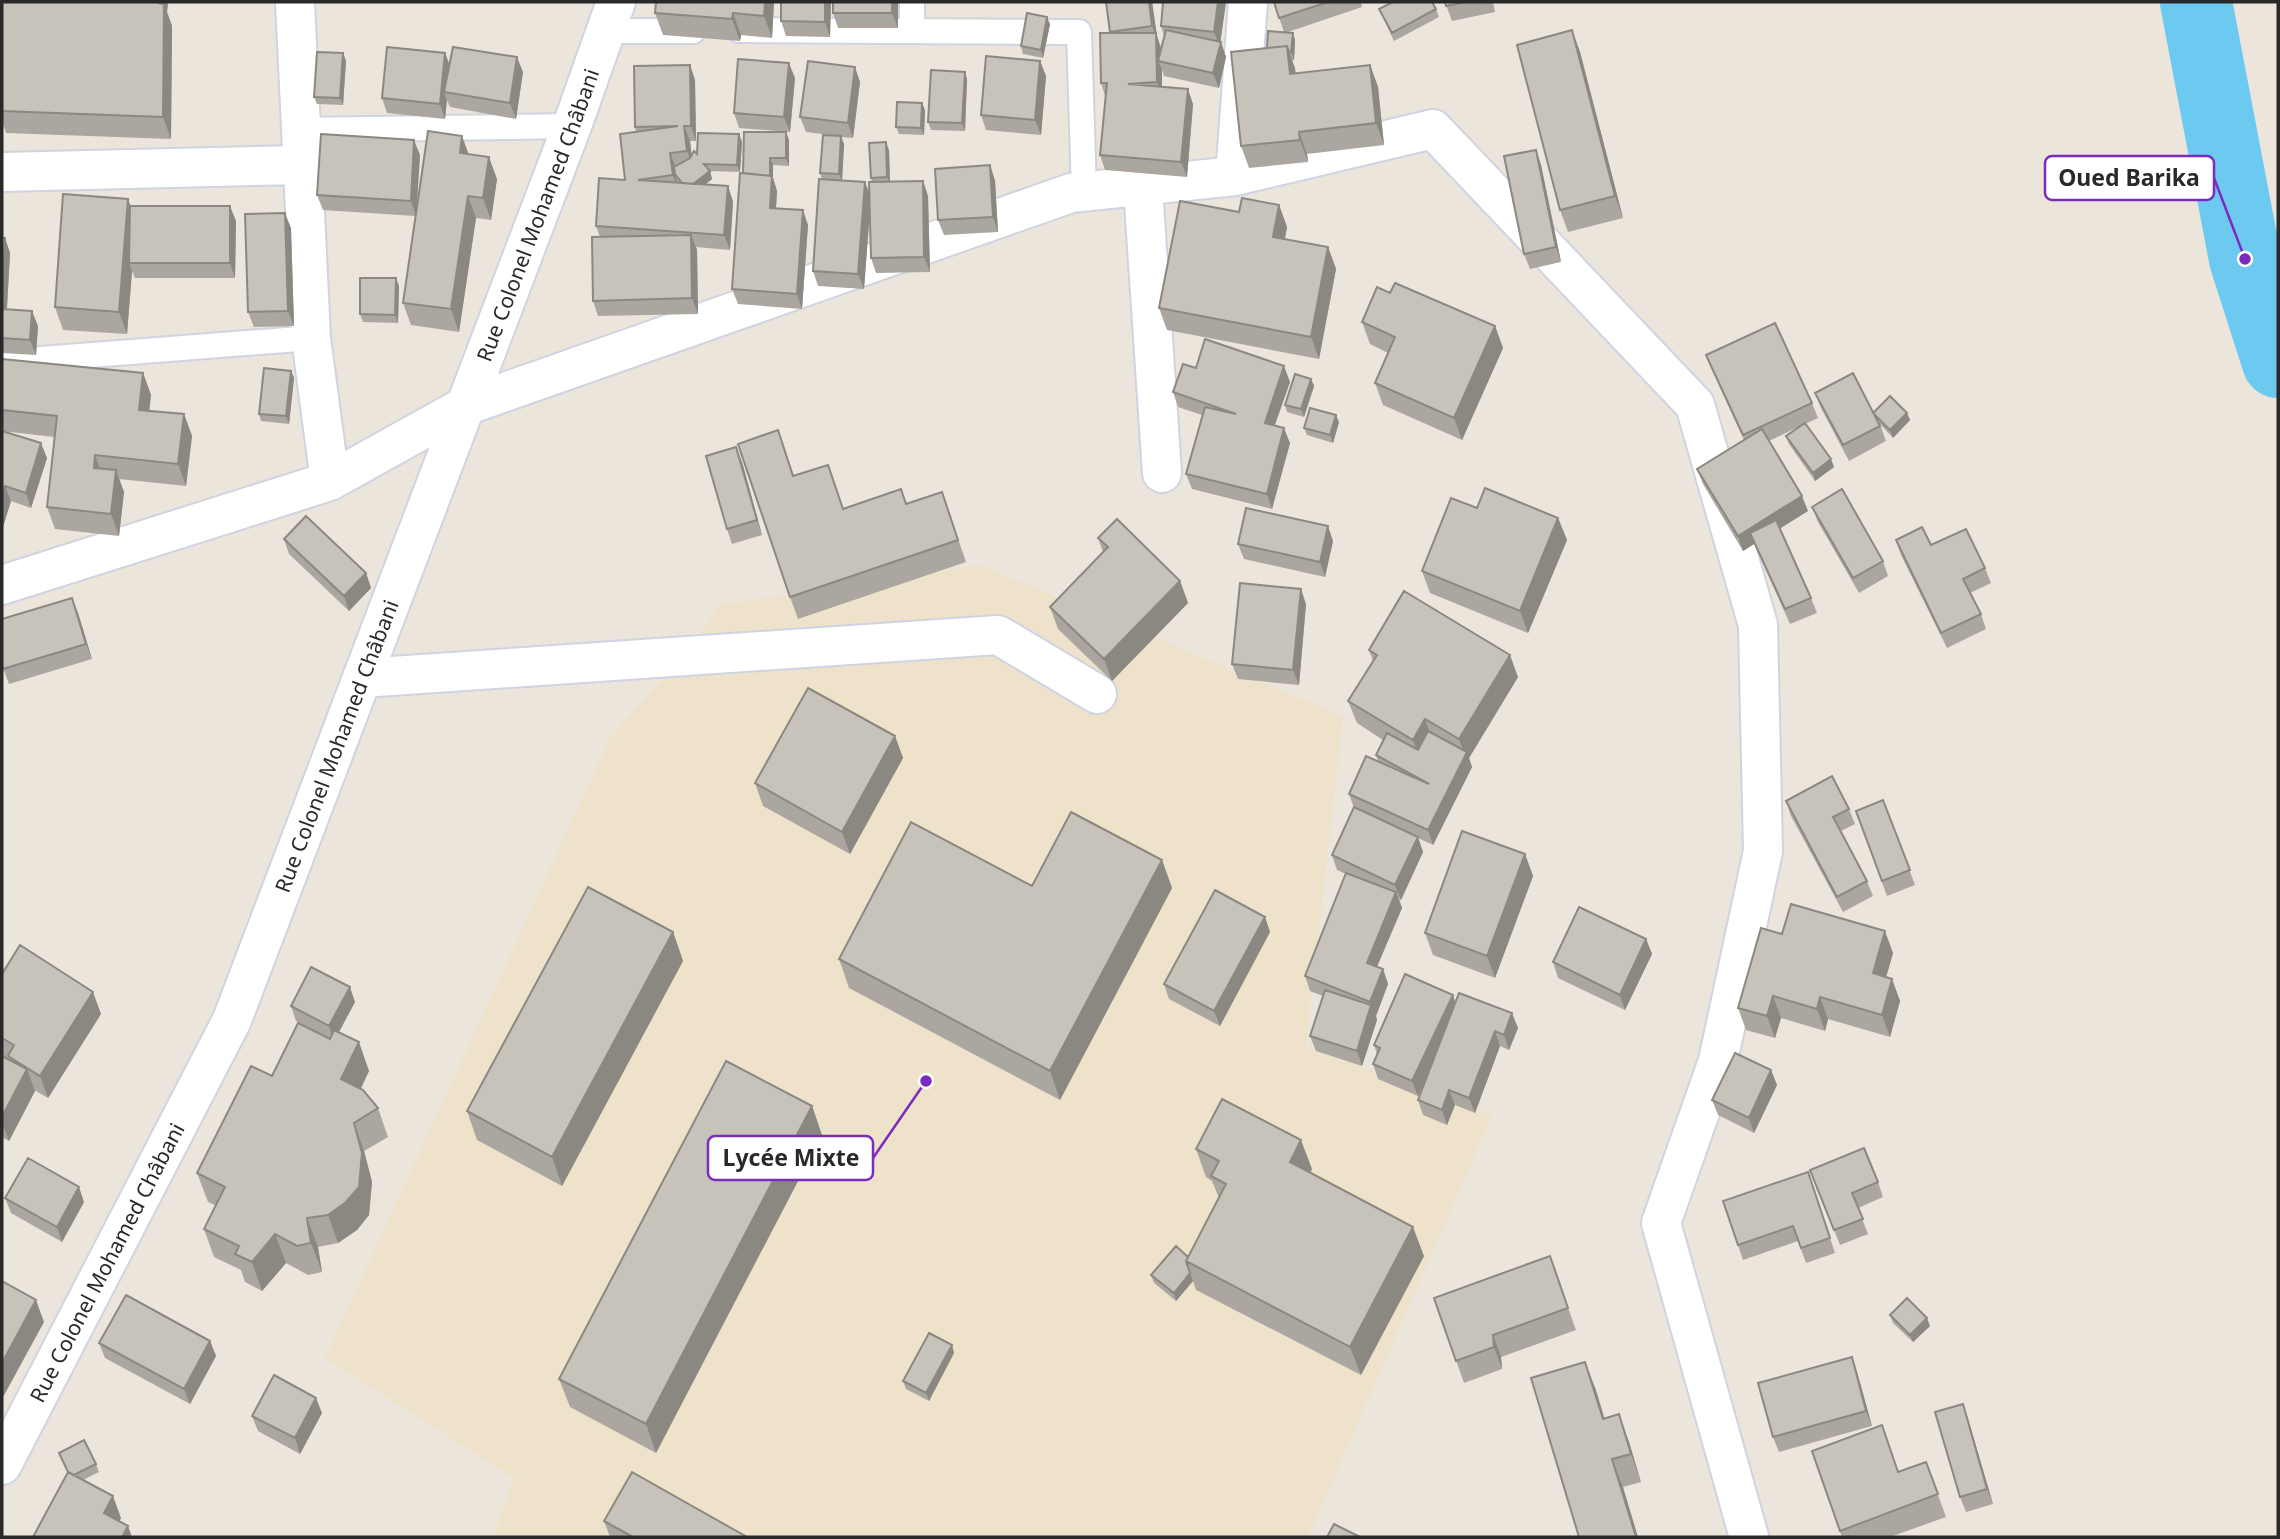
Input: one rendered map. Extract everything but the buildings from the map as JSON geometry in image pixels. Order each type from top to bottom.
[{"type":"street","points":[[295,2],[311,338],[330,481]]},
{"type":"street","points":[[1235,176],[1248,2]]},
{"type":"street","name":"Rue Colonel Mohamed Châbani","points":[[2,1465],[232,1020],[572,126],[611,16]]},
{"type":"street","points":[[2,585],[330,481],[465,406],[1045,203],[1083,192],[1143,188],[1235,176],[1433,129],[1695,405],[1758,625],[1763,851],[1718,1061],[1661,1223],[1749,1537]]},
{"type":"street","points":[[2,172],[300,148]]},
{"type":"street","points":[[1143,188],[1162,473]]},
{"type":"street","points":[[362,678],[998,635],[1097,694]]},
{"type":"lane","points":[[912,2],[912,29]]},
{"type":"lane","points":[[611,16],[912,29],[1079,32],[1083,192]]},
{"type":"lane","points":[[300,148],[572,126]]},
{"type":"lane","points":[[2,362],[311,338]]},
{"type":"shaded area","points":[[980,565],[1343,716],[1306,1045],[1492,1116],[1308,1537],[493,1537],[514,1478],[325,1358],[611,736],[685,656],[720,605]]},
{"type":"waterway","points":[[2196,2],[2245,259],[2278,362]]},
{"type":"place","name":"Oued Barika","points":[[2245,259]]},
{"type":"place","name":"Lycée Mixte","points":[[926,1081]]}]
